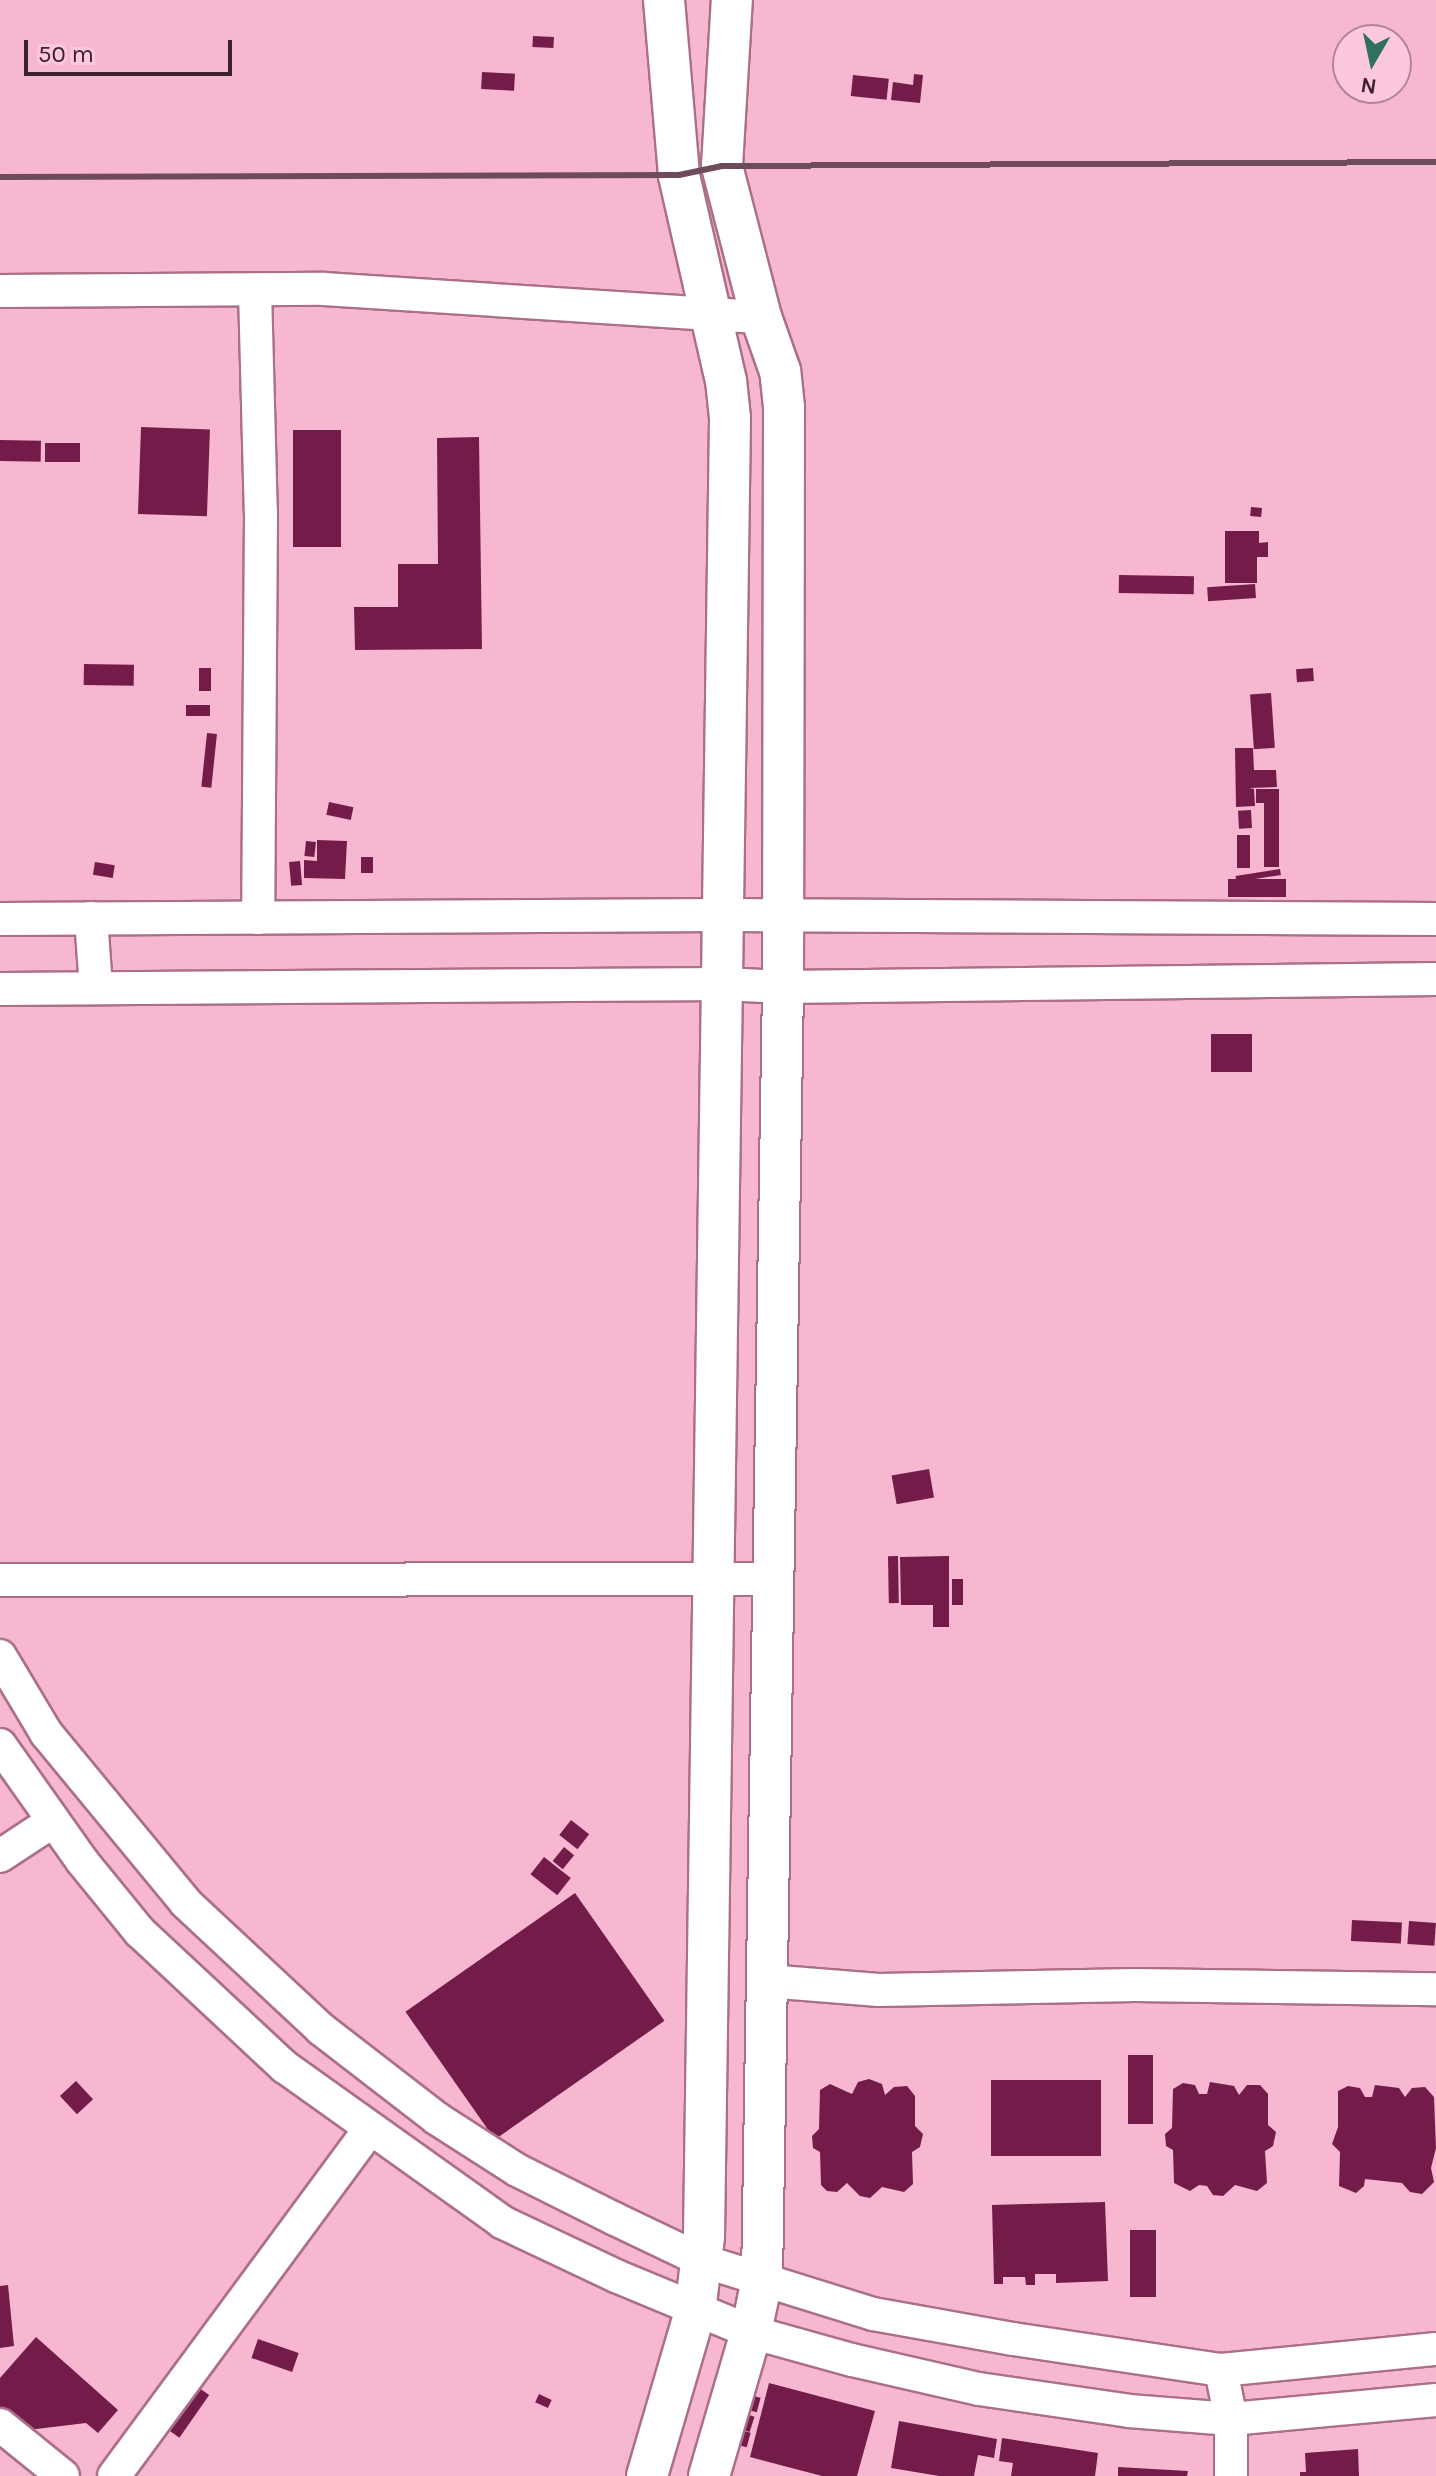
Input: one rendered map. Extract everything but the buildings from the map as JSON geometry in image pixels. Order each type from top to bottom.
[{"type":"street","points":[[647,2476],[695,2312],[703,2261],[730,418],[679,175],[664,0]]},
{"type":"street","points":[[709,2476],[751,2332],[762,2280],[783,987],[784,407],[780,371],[761,317],[722,166],[732,0]]},
{"type":"street","points":[[0,291],[324,289],[711,317],[761,317]]},
{"type":"street","points":[[255,290],[261,513],[258,918]]},
{"type":"street","points":[[0,919],[722,915],[783,918],[1436,919]]},
{"type":"street","points":[[91,918],[96,988]]},
{"type":"street","points":[[0,989],[723,984],[783,987],[1436,979]]},
{"type":"street","points":[[0,1580],[771,1579]]},
{"type":"street","points":[[0,1656],[46,1733],[186,1903],[321,2029],[436,2118],[517,2170],[703,2261],[873,2314],[1013,2339],[1221,2370],[1436,2349]]},
{"type":"street","points":[[0,1745],[53,1821],[140,1932],[285,2067],[502,2222],[695,2312],[751,2332],[979,2389],[1129,2411],[1231,2419],[1436,2400]]},
{"type":"street","points":[[0,1856],[53,1821]]},
{"type":"street","points":[[767,1981],[879,1990],[1135,1985],[1436,1989]]},
{"type":"street","points":[[114,2476],[370,2129]]},
{"type":"street","points":[[1221,2370],[1231,2419],[1231,2476]]},
{"type":"street","points":[[0,2425],[63,2476]]},
{"type":"railway","points":[[0,177],[679,175],[722,166],[1436,162]]}]
